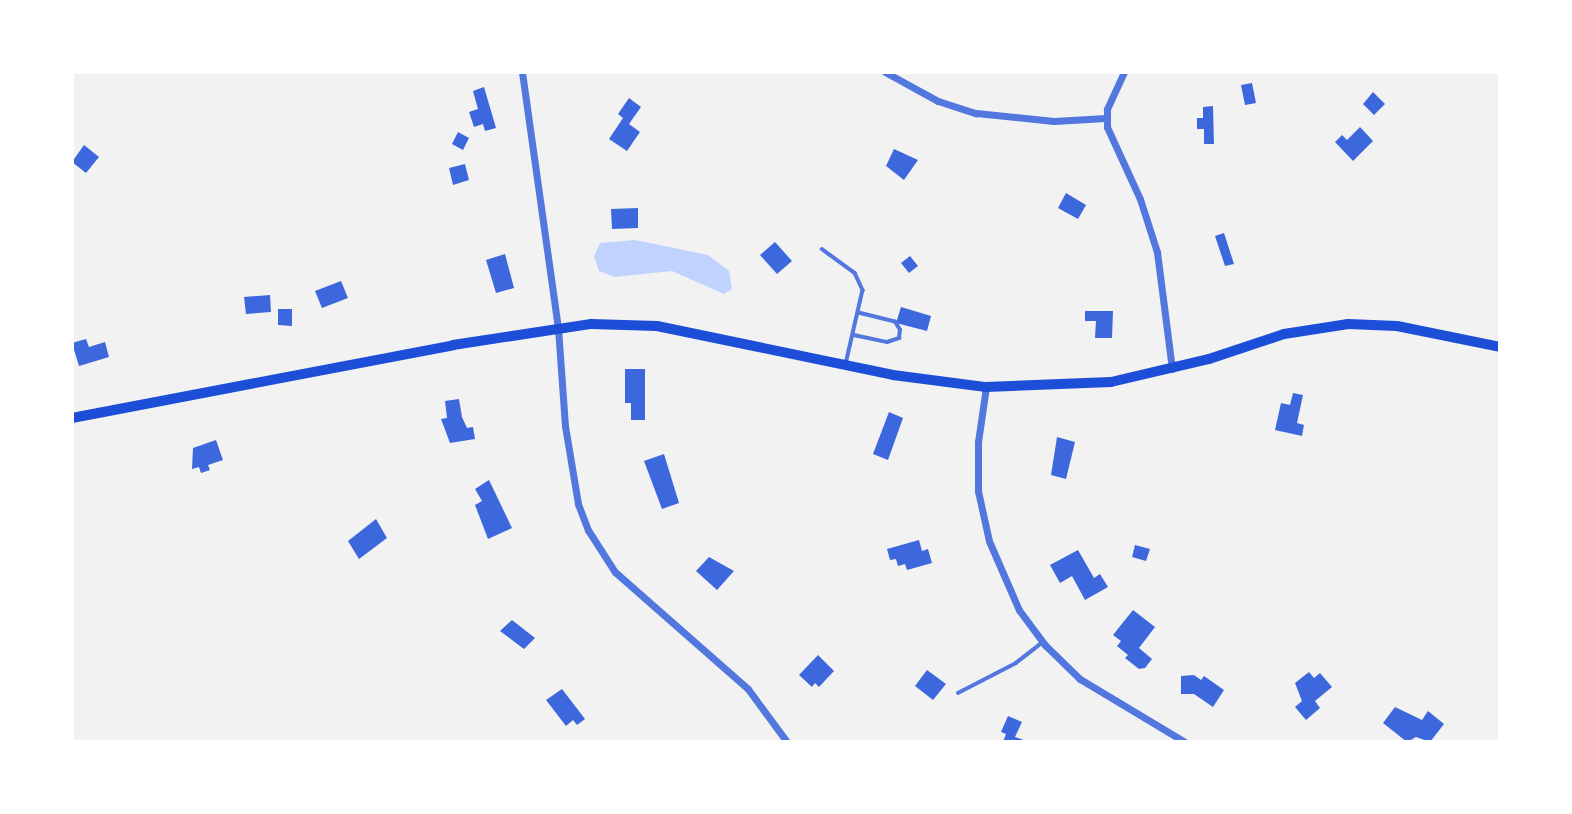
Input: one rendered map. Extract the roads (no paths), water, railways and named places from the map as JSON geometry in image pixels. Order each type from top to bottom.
[{"type":"main road","points":[[72,418],[591,324],[657,326],[846,366],[986,387],[1083,386],[1172,369],[1284,334],[1348,324],[1397,326],[1500,347]]},
{"type":"street","points":[[522,72],[558,328],[568,446],[578,504],[588,530],[615,572],[747,689],[787,742]]},
{"type":"street","points":[[885,72],[938,101],[976,113],[1054,121],[1105,118]]},
{"type":"street","points":[[1124,72],[1105,118],[1155,243],[1172,369]]},
{"type":"street","points":[[986,387],[978,442],[982,517],[1007,589],[1043,643],[1080,679],[1185,742]]},
{"type":"lane","points":[[822,250],[860,280],[859,313],[846,366]]},
{"type":"lane","points":[[854,335],[887,342],[899,338],[900,330],[895,322],[859,313]]},
{"type":"lane","points":[[958,693],[1016,663],[1043,643]]},
{"type":"water","points":[[635,240],[708,255],[729,271],[732,289],[724,294],[672,271],[615,277],[599,271],[594,256],[600,243]]}]
